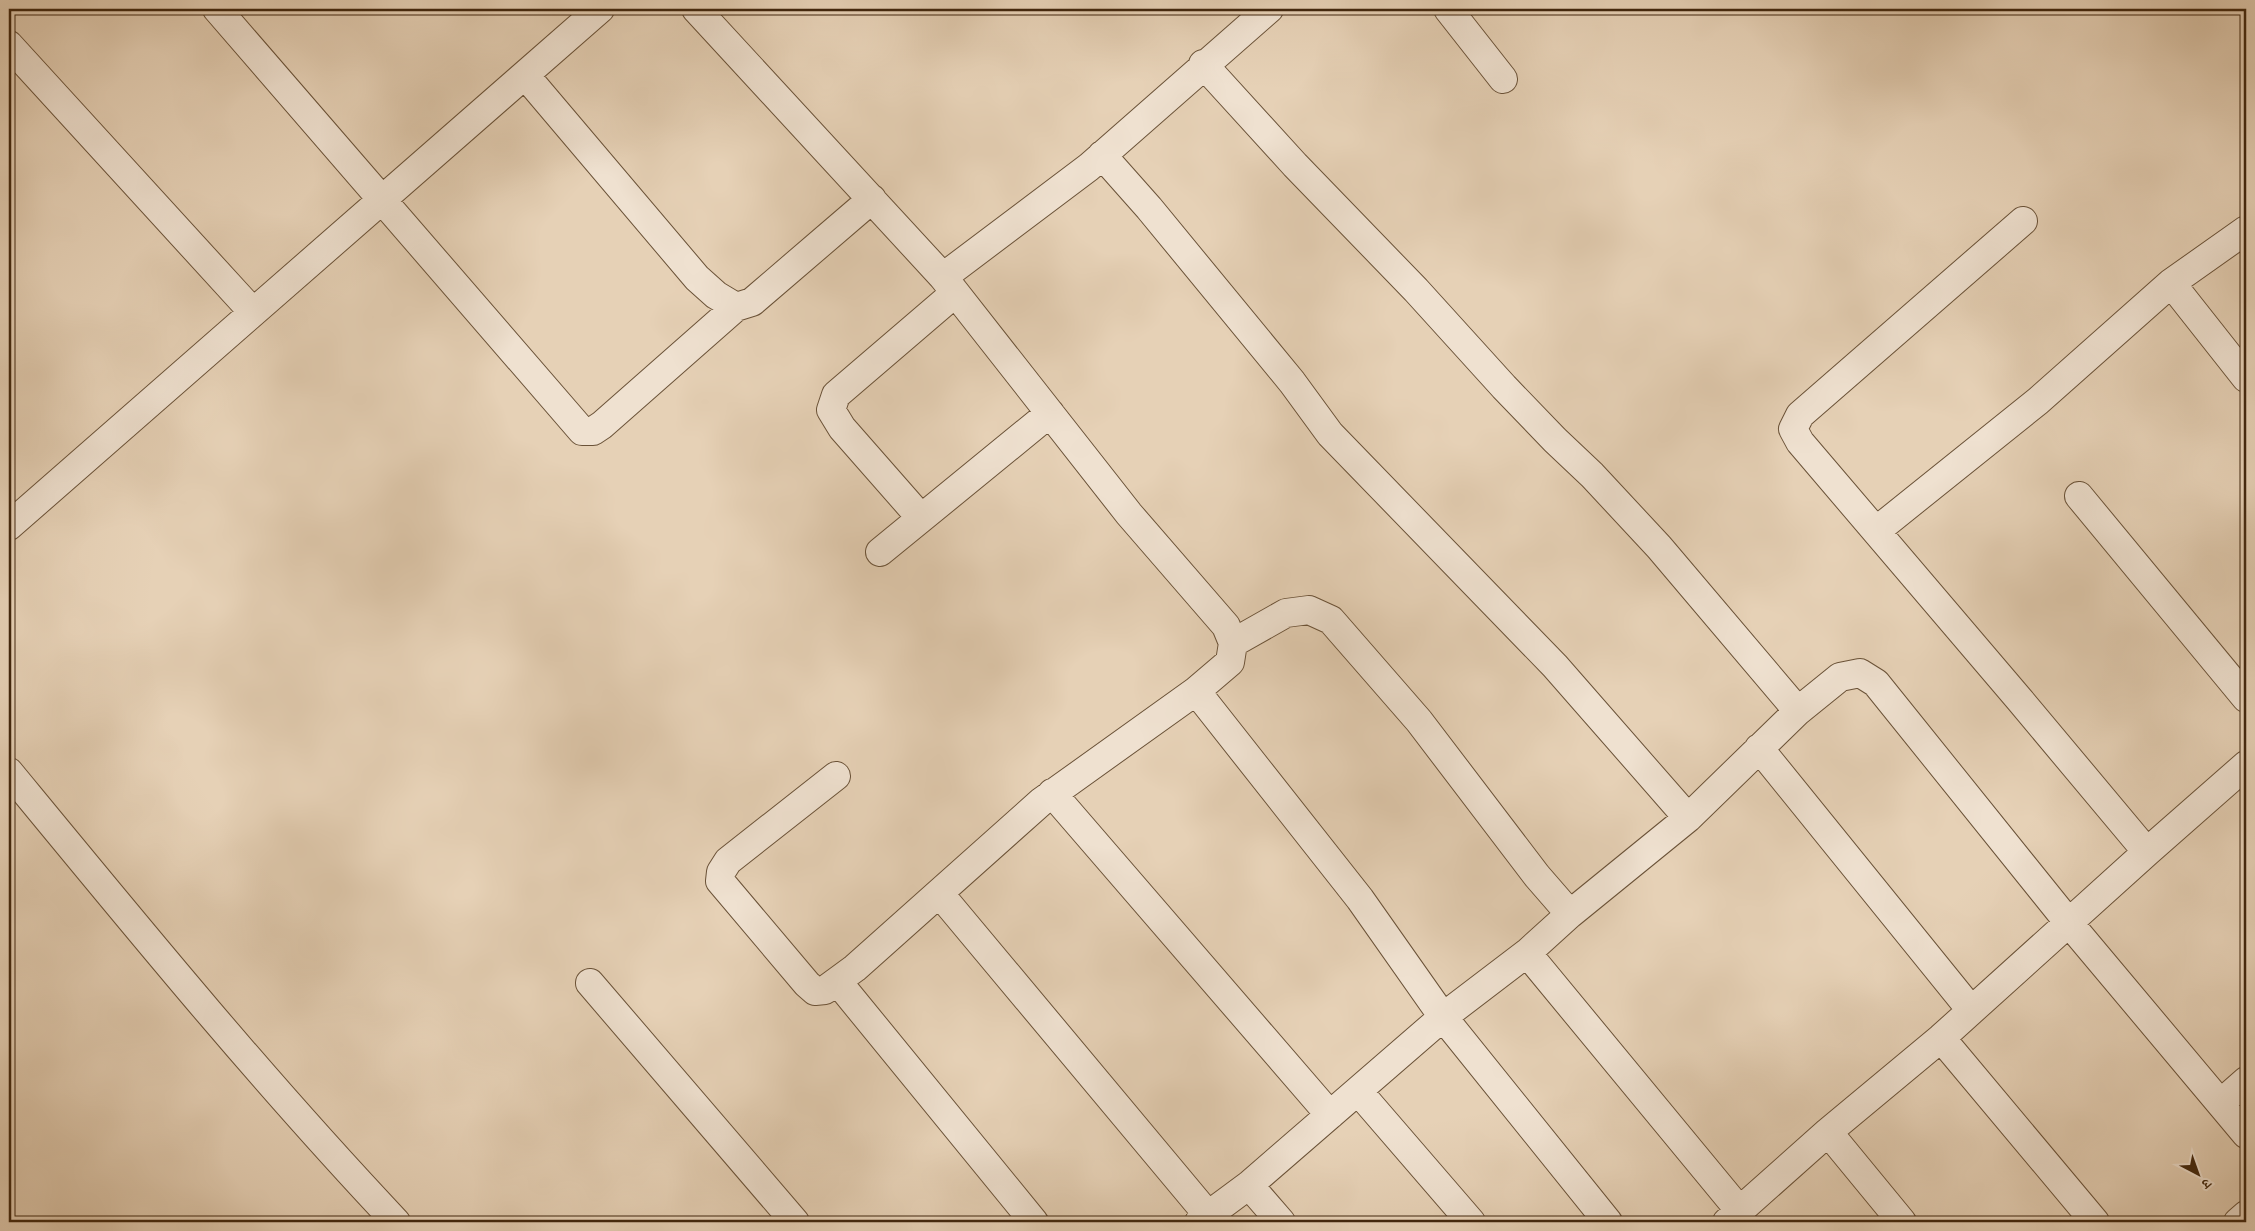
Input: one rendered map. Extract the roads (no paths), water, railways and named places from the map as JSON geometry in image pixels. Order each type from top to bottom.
[{"type":"street","points":[[217,9],[579,428],[586,432],[593,431],[602,425],[736,306],[752,302],[872,199]]},
{"type":"street","points":[[9,526],[252,311],[600,9]]},
{"type":"street","points":[[921,518],[842,428],[831,410],[836,395],[949,285],[1089,167],[1204,64],[1269,9]]},
{"type":"street","points":[[1448,9],[1503,79]]},
{"type":"street","points":[[705,12],[949,285],[1129,514],[1226,626],[1233,643],[1230,662],[1196,691],[1052,793],[838,982],[825,990],[815,991],[720,881],[721,872],[728,861],[836,776]]},
{"type":"street","points":[[9,45],[252,311]]},
{"type":"street","points":[[1204,64],[1295,165],[1416,290],[1523,407],[1592,475],[1652,540],[1798,711]]},
{"type":"street","points":[[525,75],[697,278],[716,295],[736,306]]},
{"type":"street","points":[[1102,155],[1149,208],[1292,382],[1330,434],[1555,666],[1688,818]]},
{"type":"street","points":[[2022,221],[1800,415],[1793,429],[1800,442],[2146,852]]},
{"type":"street","points":[[1876,531],[2038,400],[2171,283],[2246,230]]},
{"type":"street","points":[[2171,283],[2246,378]]},
{"type":"street","points":[[880,552],[1050,412]]},
{"type":"street","points":[[2078,496],[2246,698]]},
{"type":"street","points":[[1233,643],[1286,613],[1309,610],[1331,620],[1419,720],[1537,876],[1570,914]]},
{"type":"street","points":[[939,893],[1203,1219],[1249,1185],[1443,1017],[1527,953],[1570,914],[1688,818],[1798,711],[1840,678],[1860,673],[1876,683],[2069,923],[2246,1134]]},
{"type":"street","points":[[1196,691],[1360,900],[1443,1017],[1608,1222]]},
{"type":"street","points":[[1760,748],[1971,1010]]},
{"type":"street","points":[[1527,953],[1734,1216],[1828,1132],[1941,1038],[2146,852],[2246,765]]},
{"type":"street","points":[[9,772],[171,969],[329,1151],[396,1222]]},
{"type":"street","points":[[1052,793],[1330,1115]]},
{"type":"street","points":[[838,982],[1034,1222]]},
{"type":"street","points":[[590,983],[794,1222]]},
{"type":"street","points":[[1941,1038],[2095,1222]]},
{"type":"street","points":[[2220,1104],[2246,1080]]},
{"type":"street","points":[[1358,1091],[1471,1222]]},
{"type":"street","points":[[1828,1132],[1902,1222]]},
{"type":"street","points":[[1249,1185],[1281,1222]]},
{"type":"street","points":[[2238,1222],[2246,1215]]}]
